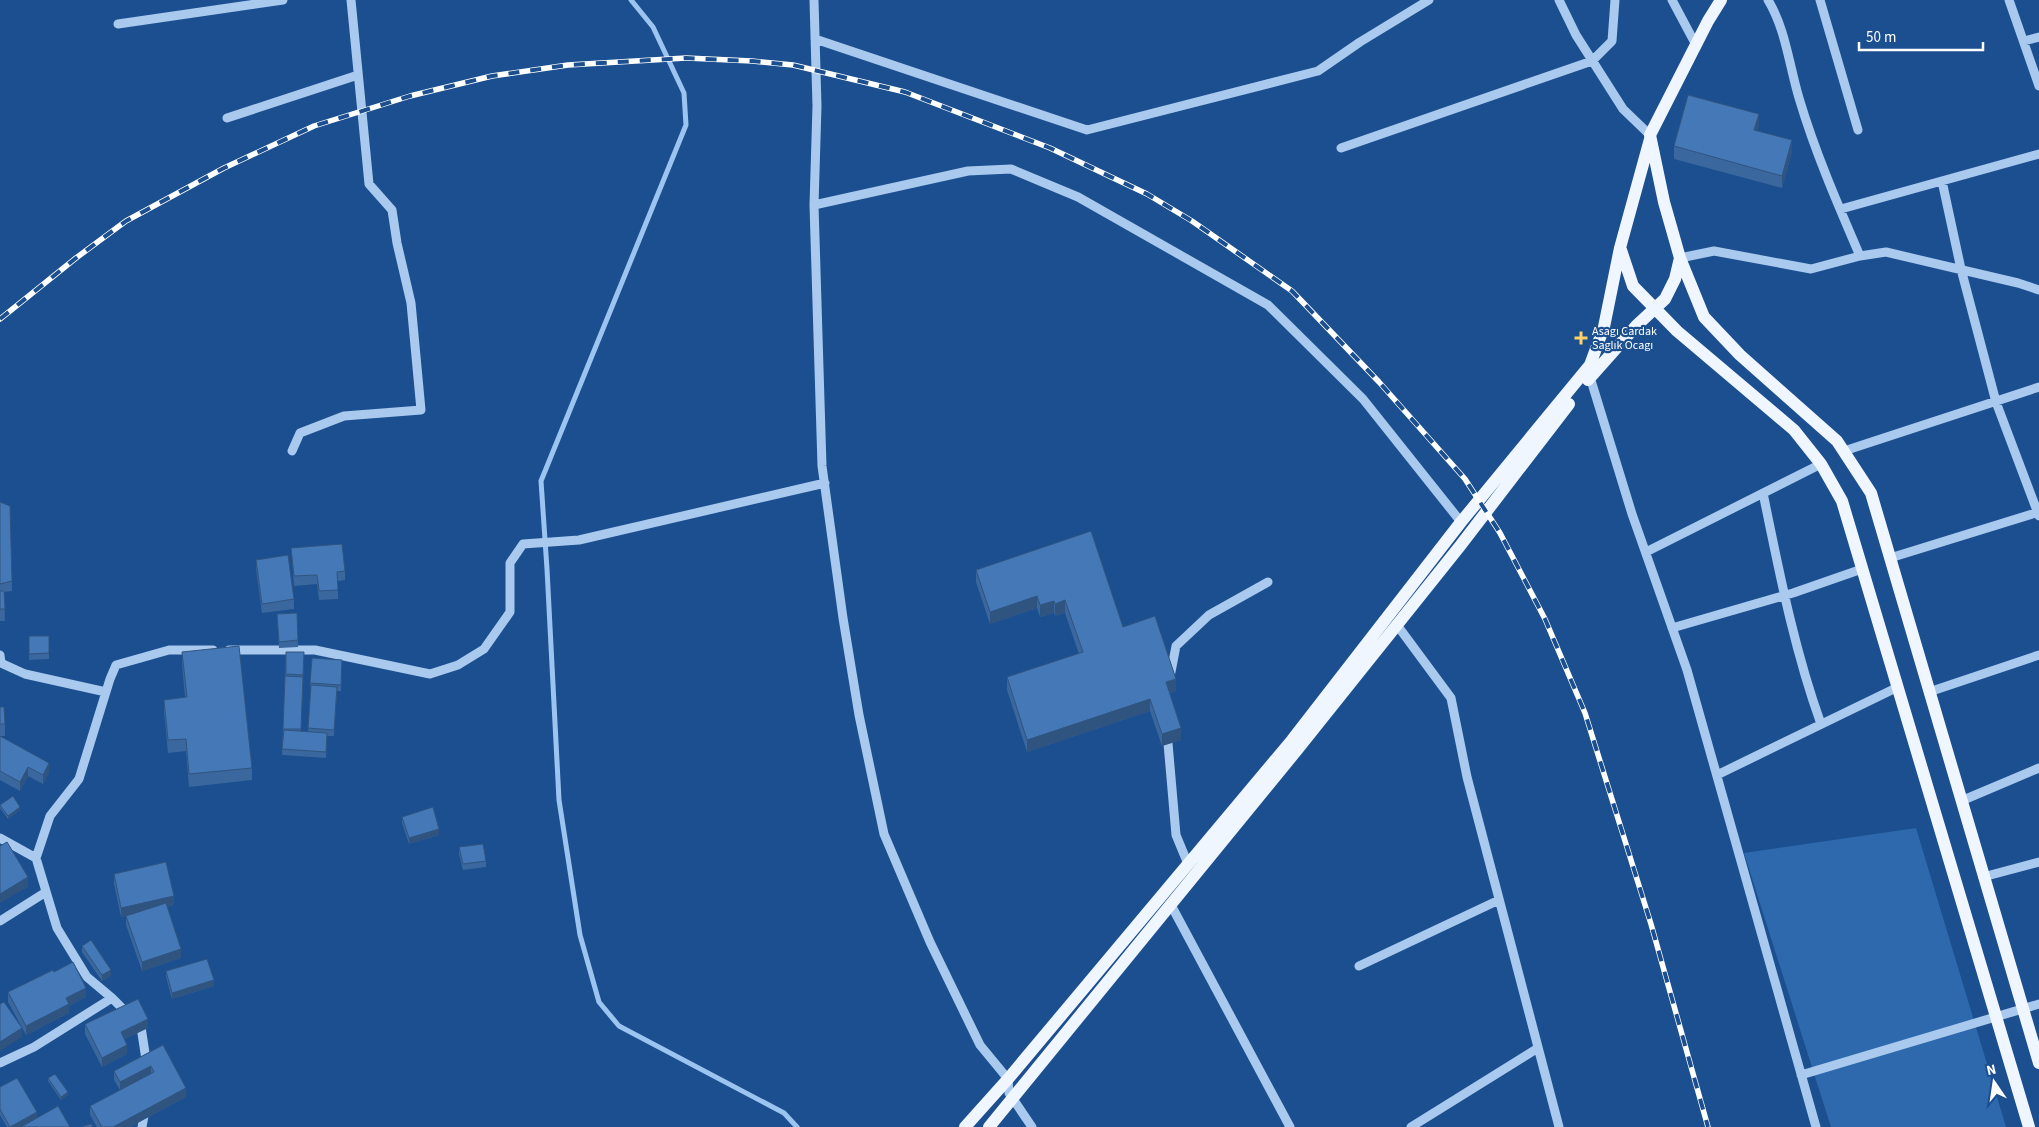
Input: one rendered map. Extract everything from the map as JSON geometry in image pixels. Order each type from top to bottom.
[{"type":"main road","points":[[964,1127],[1008,1079],[1292,740],[1461,522],[1590,365],[1604,327],[1620,248],[1650,137],[1721,0]]},
{"type":"main road","points":[[1650,137],[1664,202],[1680,258],[1704,317],[1740,355],[1837,441],[1870,493],[2039,1063]]},
{"type":"main road","points":[[1620,248],[1633,286],[1677,331],[1794,430],[1821,464],[1842,501],[2029,1127]]},
{"type":"main road","points":[[989,1127],[1397,625],[1590,377],[1636,326],[1665,299],[1675,279],[1680,258]]},
{"type":"street","points":[[118,24],[283,0]]},
{"type":"street","points":[[292,451],[300,433],[344,416],[421,410],[411,303],[397,243],[392,210],[368,184],[351,0]]},
{"type":"street","points":[[814,0],[817,106],[814,205],[822,466],[843,618],[859,715],[884,834],[930,942],[980,1045],[1008,1079],[1010,1093],[1032,1127]]},
{"type":"street","points":[[815,39],[1087,130],[1318,71],[1360,42],[1429,0]]},
{"type":"street","points":[[1559,0],[1576,35],[1623,109],[1650,137]]},
{"type":"street","points":[[1341,148],[1592,61],[1612,41],[1615,0]]},
{"type":"street","points":[[1672,0],[1696,45]]},
{"type":"street","points":[[1769,0],[1778,17],[1799,100],[1860,256]]},
{"type":"street","points":[[1820,0],[1858,130]]},
{"type":"street","points":[[2010,0],[2039,86]]},
{"type":"street","points":[[2024,41],[2039,37]]},
{"type":"street","points":[[227,118],[358,75]]},
{"type":"street","points":[[1841,209],[2039,154]]},
{"type":"street","points":[[814,205],[968,171],[1011,169],[1078,197],[1268,305],[1363,399],[1461,522]]},
{"type":"street","points":[[1890,558],[2039,513],[1996,402],[1960,269],[1942,181]]},
{"type":"street","points":[[1680,258],[1714,250],[1811,269],[1860,256],[1886,252],[2018,283],[2039,290]]},
{"type":"street","points":[[1590,377],[1632,514],[1687,670],[1816,1127]]},
{"type":"street","points":[[1844,451],[2039,387]]},
{"type":"street","points":[[1646,552],[1821,464]]},
{"type":"street","points":[[149,1080],[141,1027],[112,998],[87,977],[57,928],[36,858],[50,816],[79,779],[116,665],[169,650],[315,650],[430,674],[458,665],[484,649],[510,612],[510,563],[523,544],[579,540],[825,483]]},
{"type":"street","points":[[1763,493],[1784,595],[1808,688],[1821,724]]},
{"type":"street","points":[[1672,628],[1784,595],[1862,569]]},
{"type":"street","points":[[1170,682],[1176,646],[1209,615],[1268,582]]},
{"type":"street","points":[[1397,625],[1451,698],[1467,777],[1559,1127]]},
{"type":"street","points":[[0,655],[1,663],[25,674],[106,692]]},
{"type":"street","points":[[1929,692],[2039,655]]},
{"type":"street","points":[[1717,775],[1898,687]]},
{"type":"street","points":[[1166,719],[1176,835],[1188,864]]},
{"type":"street","points":[[1961,801],[2039,768]]},
{"type":"street","points":[[0,838],[36,858]]},
{"type":"street","points":[[1983,877],[2039,862]]},
{"type":"street","points":[[0,921],[46,892]]},
{"type":"street","points":[[1359,966],[1499,900]]},
{"type":"street","points":[[1171,905],[1290,1127]]},
{"type":"street","points":[[0,1063],[34,1047],[112,998]]},
{"type":"street","points":[[1801,1075],[2039,1004]]},
{"type":"street","points":[[1411,1127],[1538,1048]]},
{"type":"street","points":[[142,1127],[148,1098]]},
{"type":"shaded area","points":[[1916,828],[2006,1127],[1831,1127],[1744,853]]},
{"type":"building","points":[[1688,95],[1759,114],[1754,130],[1792,140],[1782,176],[1674,146]]},
{"type":"building","points":[[0,502],[10,506],[12,581],[0,584]]},
{"type":"building","points":[[1091,531],[1123,627],[1155,616],[1176,679],[1166,682],[1181,728],[1162,734],[1150,699],[1027,740],[1007,677],[1083,652],[1065,600],[1055,604],[1054,601],[1040,605],[1037,596],[990,612],[976,570]]},
{"type":"building","points":[[342,544],[345,571],[337,572],[338,590],[319,591],[317,575],[294,576],[291,548]]},
{"type":"building","points":[[288,555],[294,599],[262,604],[256,560]]},
{"type":"building","points":[[0,591],[4,591],[5,609],[0,609]]},
{"type":"building","points":[[297,613],[298,640],[279,642],[277,614]]},
{"type":"building","points":[[29,636],[49,636],[49,653],[29,654]]},
{"type":"building","points":[[239,646],[252,768],[189,774],[186,739],[168,740],[164,700],[187,697],[182,652]]},
{"type":"building","points":[[286,652],[304,652],[303,675],[286,674]]},
{"type":"building","points":[[312,658],[342,660],[341,685],[310,683]]},
{"type":"building","points":[[285,676],[303,677],[301,729],[283,729]]},
{"type":"building","points":[[311,685],[337,687],[334,730],[308,728]]},
{"type":"building","points":[[0,707],[4,707],[5,724],[0,724]]},
{"type":"building","points":[[284,730],[327,733],[326,752],[282,749]]},
{"type":"building","points":[[0,736],[49,763],[43,775],[28,767],[20,782],[0,771]]},
{"type":"building","points":[[13,796],[20,807],[8,816],[0,805]]},
{"type":"building","points":[[433,807],[439,829],[409,838],[402,817]]},
{"type":"building","points":[[7,842],[28,877],[0,894],[0,846]]},
{"type":"building","points":[[483,844],[486,861],[463,864],[459,847]]},
{"type":"building","points":[[166,862],[174,896],[121,908],[114,874]]},
{"type":"building","points":[[166,903],[181,949],[142,962],[126,916]]},
{"type":"building","points":[[91,940],[111,970],[102,975],[82,946]]},
{"type":"building","points":[[207,959],[214,980],[172,993],[166,971]]},
{"type":"building","points":[[73,962],[86,988],[66,998],[69,1004],[26,1026],[8,992]]},
{"type":"building","points":[[138,999],[148,1019],[121,1032],[127,1045],[102,1058],[85,1024]]},
{"type":"building","points":[[4,1002],[22,1028],[0,1042],[0,1004]]},
{"type":"building","points":[[163,1045],[186,1088],[113,1127],[102,1127],[90,1106],[154,1072],[151,1066],[120,1082],[114,1071]]},
{"type":"building","points":[[55,1074],[68,1092],[61,1097],[48,1078]]},
{"type":"building","points":[[17,1078],[37,1112],[10,1127],[0,1109],[0,1087]]},
{"type":"building","points":[[58,1106],[70,1127],[21,1127]]},
{"type":"building","points":[[92,1124],[92,1127],[83,1127],[83,1126]]},
{"type":"waterway","points":[[631,0],[653,27],[684,93],[686,125],[541,481],[559,800],[580,935],[599,1002],[619,1026],[784,1113],[797,1127]]},
{"type":"railway","points":[[0,319],[126,221],[224,168],[314,126],[410,96],[492,76],[568,65],[686,58],[793,65],[905,92],[1050,148],[1147,194],[1192,221],[1292,291],[1379,382],[1465,479],[1500,533],[1545,619],[1585,713],[1651,924],[1708,1127]]},
{"type":"place","name":"Asagı Cardak Saglık Ocagı","points":[[1581,338]]}]
